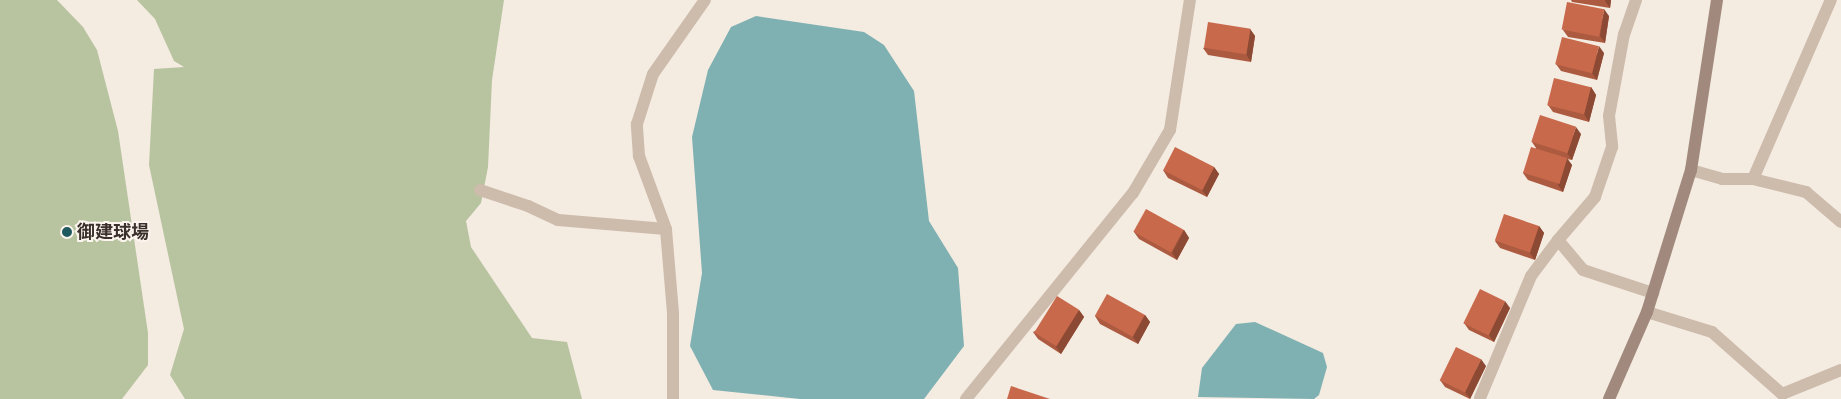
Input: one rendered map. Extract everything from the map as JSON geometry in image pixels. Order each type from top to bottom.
[{"type":"street","points":[[673,399],[673,312],[666,229],[639,156],[637,124],[653,74],[705,0]]},
{"type":"street","points":[[966,399],[1133,193],[1170,130],[1190,0]]},
{"type":"street","points":[[1480,398],[1531,276],[1558,240],[1595,197],[1612,147],[1609,116],[1624,34],[1636,0]]},
{"type":"street","points":[[1609,399],[1653,293],[1691,170],[1717,0]]},
{"type":"street","points":[[1752,179],[1830,0]]},
{"type":"street","points":[[1691,170],[1722,179],[1752,179],[1806,192],[1841,222]]},
{"type":"street","points":[[480,190],[528,206],[558,220],[666,229]]},
{"type":"street","points":[[1558,240],[1583,270],[1653,293]]},
{"type":"street","points":[[1646,312],[1712,332],[1782,394],[1841,370]]},
{"type":"green space","name":"御建球場","points":[[0,0],[57,0],[83,27],[97,50],[118,131],[148,333],[148,365],[122,399],[0,399]]},
{"type":"green space","points":[[137,0],[504,0],[492,80],[488,167],[481,203],[466,221],[471,247],[532,338],[567,342],[582,399],[185,399],[170,375],[184,329],[149,165],[154,69],[184,67],[174,61],[155,19]]},
{"type":"water","points":[[756,16],[864,32],[884,45],[914,91],[929,221],[958,268],[964,346],[924,399],[800,399],[713,390],[690,346],[702,273],[692,137],[708,70],[731,27]]},
{"type":"water","points":[[1255,322],[1323,353],[1327,367],[1319,395],[1314,399],[1198,397],[1202,368],[1236,324]]},
{"type":"building","points":[[1567,2],[1604,9],[1599,37],[1562,29]]},
{"type":"building","points":[[1208,22],[1250,29],[1246,54],[1204,48]]},
{"type":"building","points":[[1562,37],[1599,46],[1592,73],[1555,64]]},
{"type":"building","points":[[1554,78],[1591,87],[1584,114],[1547,105]]},
{"type":"building","points":[[1540,115],[1576,127],[1567,153],[1531,142]]},
{"type":"building","points":[[1175,147],[1214,167],[1202,190],[1163,170]]},
{"type":"building","points":[[1531,147],[1567,158],[1559,184],[1523,173]]},
{"type":"building","points":[[1146,209],[1184,230],[1171,253],[1133,232]]},
{"type":"building","points":[[1504,214],[1539,226],[1530,253],[1495,240]]},
{"type":"building","points":[[1480,289],[1505,301],[1489,335],[1463,323]]},
{"type":"building","points":[[1107,294],[1145,315],[1132,337],[1095,316]]},
{"type":"building","points":[[1057,296],[1079,310],[1056,346],[1034,332]]},
{"type":"building","points":[[1456,347],[1481,359],[1465,393],[1440,380]]},
{"type":"building","points":[[1011,386],[1050,399],[1007,399]]},
{"type":"place","name":"御建球場","points":[[67,232]]}]
